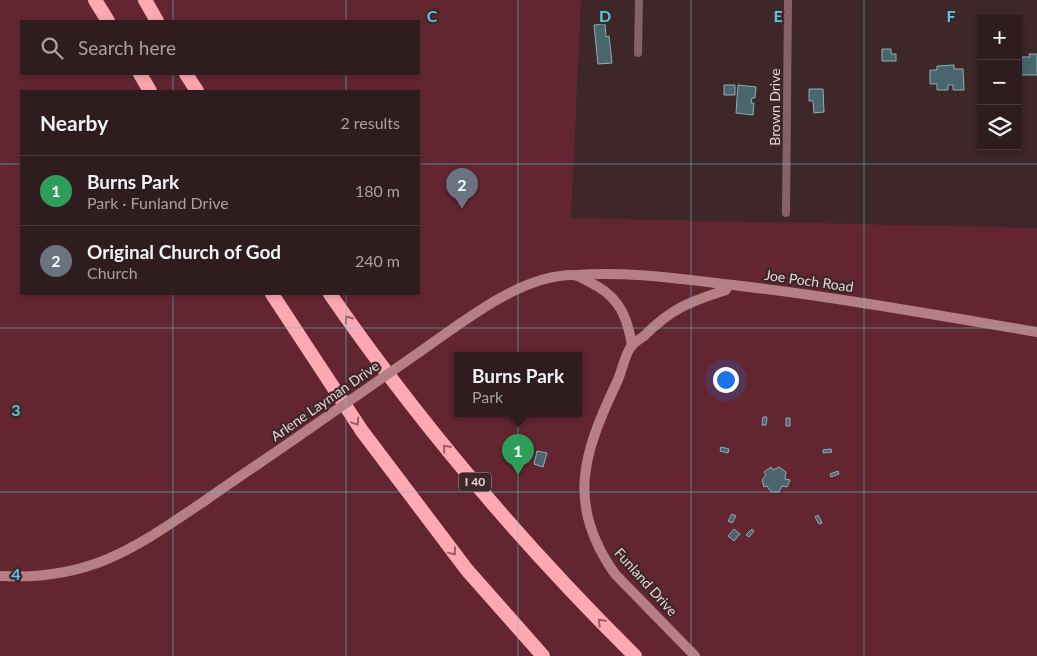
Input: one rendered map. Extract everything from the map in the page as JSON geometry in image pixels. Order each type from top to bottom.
[{"type":"highway","points":[[95,0],[107,20]]},
{"type":"highway","points":[[145,0],[156,20]]},
{"type":"highway","points":[[141,75],[149,90]]},
{"type":"highway","points":[[187,75],[196,90]]},
{"type":"highway","points":[[273,295],[362,431],[467,570],[543,656]]},
{"type":"highway","name":"I 40","points":[[331,295],[419,417],[586,608],[635,656]]},
{"type":"street","points":[[638,53],[639,0]]},
{"type":"street","name":"Brown Drive","points":[[786,213],[788,0]]},
{"type":"street","points":[[575,275],[598,287],[619,304],[626,315],[632,346]]},
{"type":"street","name":"Joe Poch Road","points":[[575,275],[655,276],[728,285],[853,301],[1037,332]]},
{"type":"street","name":"Arlene Layman Drive","points":[[0,576],[34,577],[65,573],[113,558],[155,534],[421,351],[503,297],[535,284],[575,275]]},
{"type":"street","name":"Funland Drive","points":[[695,656],[615,574],[596,544],[586,508],[584,478],[590,444],[632,346],[674,310],[702,296],[726,290],[728,285]]},
{"type":"shaded area","points":[[0,0],[581,0],[571,218],[1037,228],[1037,656],[0,656]]},
{"type":"building","points":[[605,24],[606,37],[609,36],[612,63],[598,64],[594,25]]},
{"type":"building","points":[[882,49],[891,49],[891,54],[896,54],[896,61],[882,61]]},
{"type":"building","points":[[1029,54],[1037,54],[1037,75],[1022,75],[1022,57],[1030,57]]},
{"type":"building","points":[[954,65],[954,69],[963,69],[964,90],[953,90],[953,85],[948,85],[948,90],[937,90],[937,84],[930,84],[930,70],[937,70],[937,66]]},
{"type":"building","points":[[724,85],[735,85],[735,95],[724,95]]},
{"type":"building","points":[[738,85],[756,87],[755,98],[752,98],[751,103],[754,103],[753,115],[736,113]]},
{"type":"building","points":[[809,89],[823,89],[824,112],[814,113],[813,101],[809,101]]},
{"type":"building","points":[[763,417],[767,417],[766,425],[762,425]]},
{"type":"building","points":[[786,418],[790,418],[790,426],[786,426]]},
{"type":"building","points":[[721,447],[729,449],[728,453],[720,451]]},
{"type":"building","points":[[831,449],[832,452],[823,453],[823,450]]},
{"type":"building","points":[[537,451],[547,453],[543,467],[534,464]]},
{"type":"building","points":[[771,467],[773,470],[779,467],[786,472],[785,479],[790,480],[787,487],[782,486],[779,492],[771,492],[767,486],[764,487],[762,480],[766,475],[764,472]]},
{"type":"building","points":[[838,471],[839,474],[831,477],[830,474]]},
{"type":"building","points":[[732,514],[736,516],[732,523],[728,521]]},
{"type":"building","points":[[818,515],[822,523],[819,524],[815,517]]},
{"type":"building","points":[[734,529],[740,534],[734,541],[728,536]]},
{"type":"building","points":[[752,529],[754,531],[749,537],[746,535]]},
{"type":"place","name":"Original Church of God","points":[[462,209]]},
{"type":"place","name":"Burns Park","points":[[518,475]]}]
